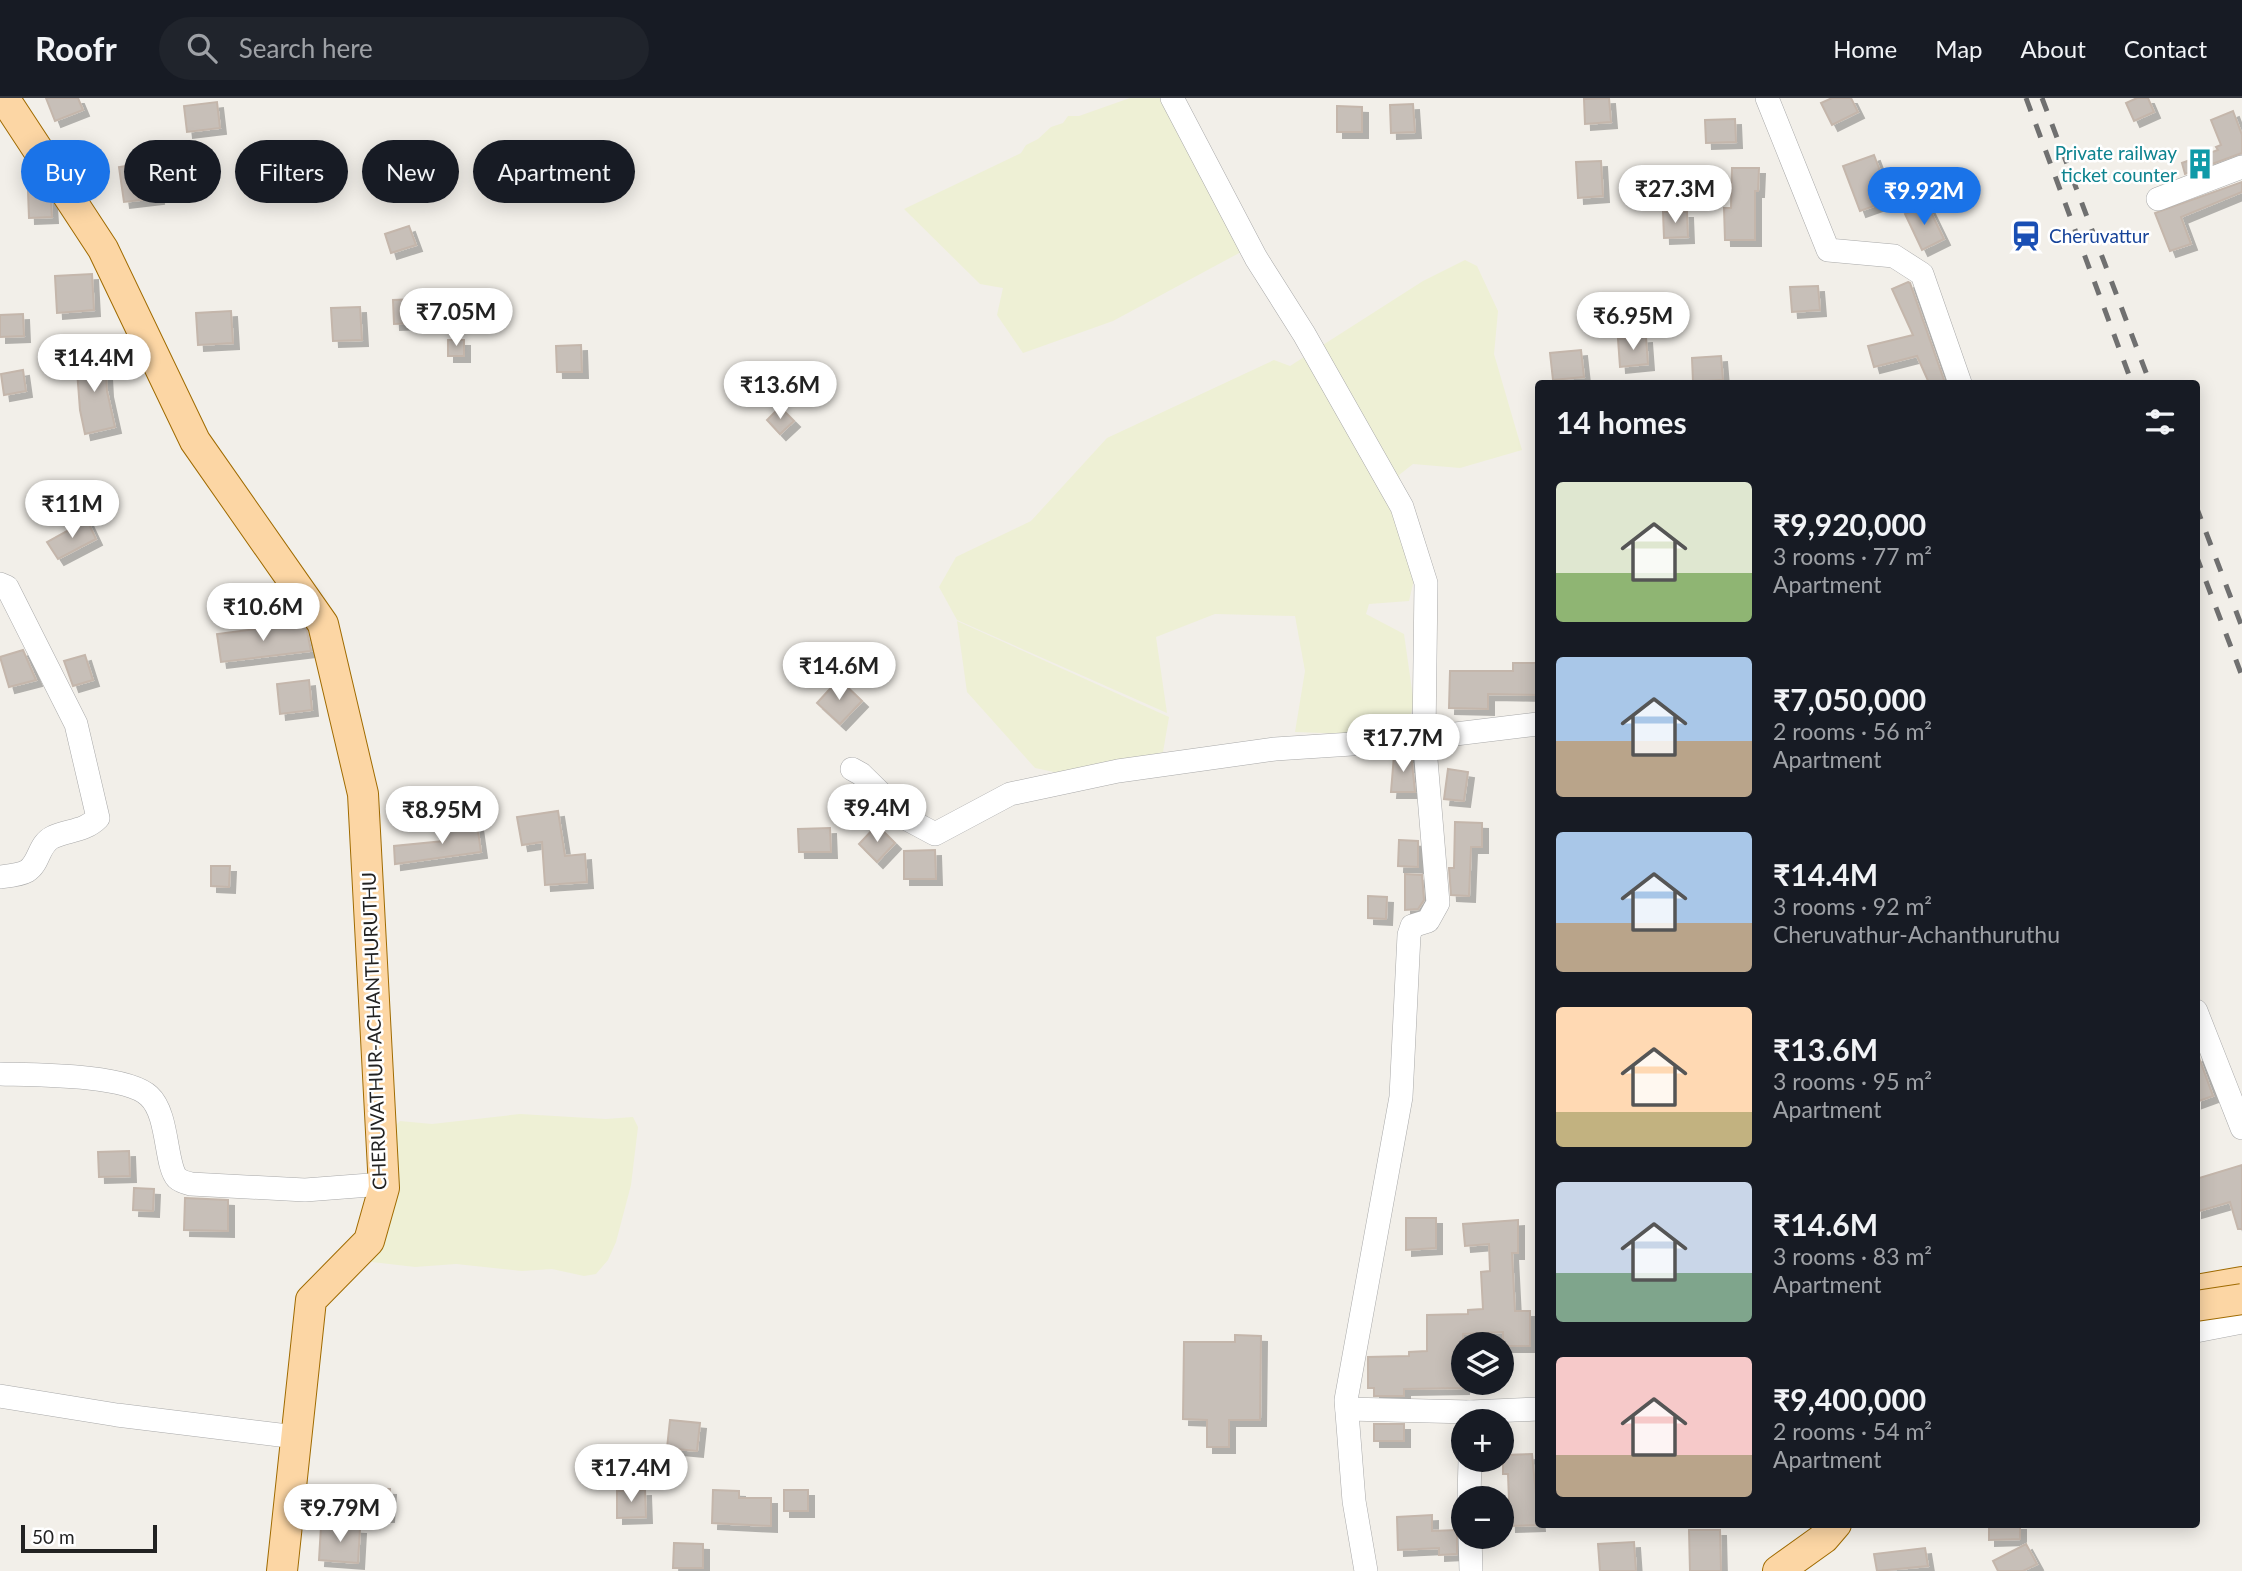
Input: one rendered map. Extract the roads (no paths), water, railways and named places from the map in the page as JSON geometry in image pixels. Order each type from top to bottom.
[{"type":"main road","name":"CHERUVATHUR-ACHANTHURUTHU","points":[[4,98],[103,249],[195,441],[323,624],[363,794],[383,1184],[369,1241],[311,1300],[282,1571]]},
{"type":"main road","points":[[2200,1290],[2240,1288]]},
{"type":"main road","points":[[2200,1304],[2240,1288]]},
{"type":"main road","points":[[1780,1570],[1828,1528]]},
{"type":"street","points":[[1171,98],[1256,258],[1304,334],[1402,507],[1426,583],[1423,736],[1438,903],[1428,921],[1412,926],[1409,934],[1401,1097],[1373,1240],[1347,1409],[1354,1502],[1366,1571]]},
{"type":"street","points":[[1768,98],[1828,250],[1894,256],[1922,274],[1959,380]]},
{"type":"street","points":[[2158,199],[2242,167]]},
{"type":"street","points":[[0,584],[8,587],[76,724],[98,818],[89,827],[50,838],[39,851],[35,864],[25,873],[0,877]]},
{"type":"street","points":[[852,769],[862,774],[907,819],[935,834],[1010,794],[1118,771],[1275,749],[1398,741],[1535,724]]},
{"type":"street","points":[[2200,1021],[2242,1128]]},
{"type":"street","points":[[0,1074],[95,1080],[129,1087],[148,1095],[157,1106],[174,1173],[178,1179],[191,1184],[305,1189],[383,1184]]},
{"type":"street","points":[[2240,1288],[2242,1316]]},
{"type":"street","points":[[2200,1330],[2242,1322]]},
{"type":"street","points":[[0,1396],[117,1415],[296,1437]]},
{"type":"street","points":[[1347,1409],[1451,1415]]},
{"type":"street","points":[[1514,1411],[1535,1409]]},
{"type":"street","points":[[1470,1549],[1471,1571]]},
{"type":"railway","points":[[2026,98],[2131,380]]},
{"type":"railway","points":[[2042,98],[2149,380]]},
{"type":"railway","points":[[2200,517],[2242,627]]},
{"type":"railway","points":[[2200,566],[2242,676]]},
{"type":"place","name":"Private railway ticket counter","points":[[2200,164]]},
{"type":"place","name":"Cheruvattur","points":[[2026,236]]}]
